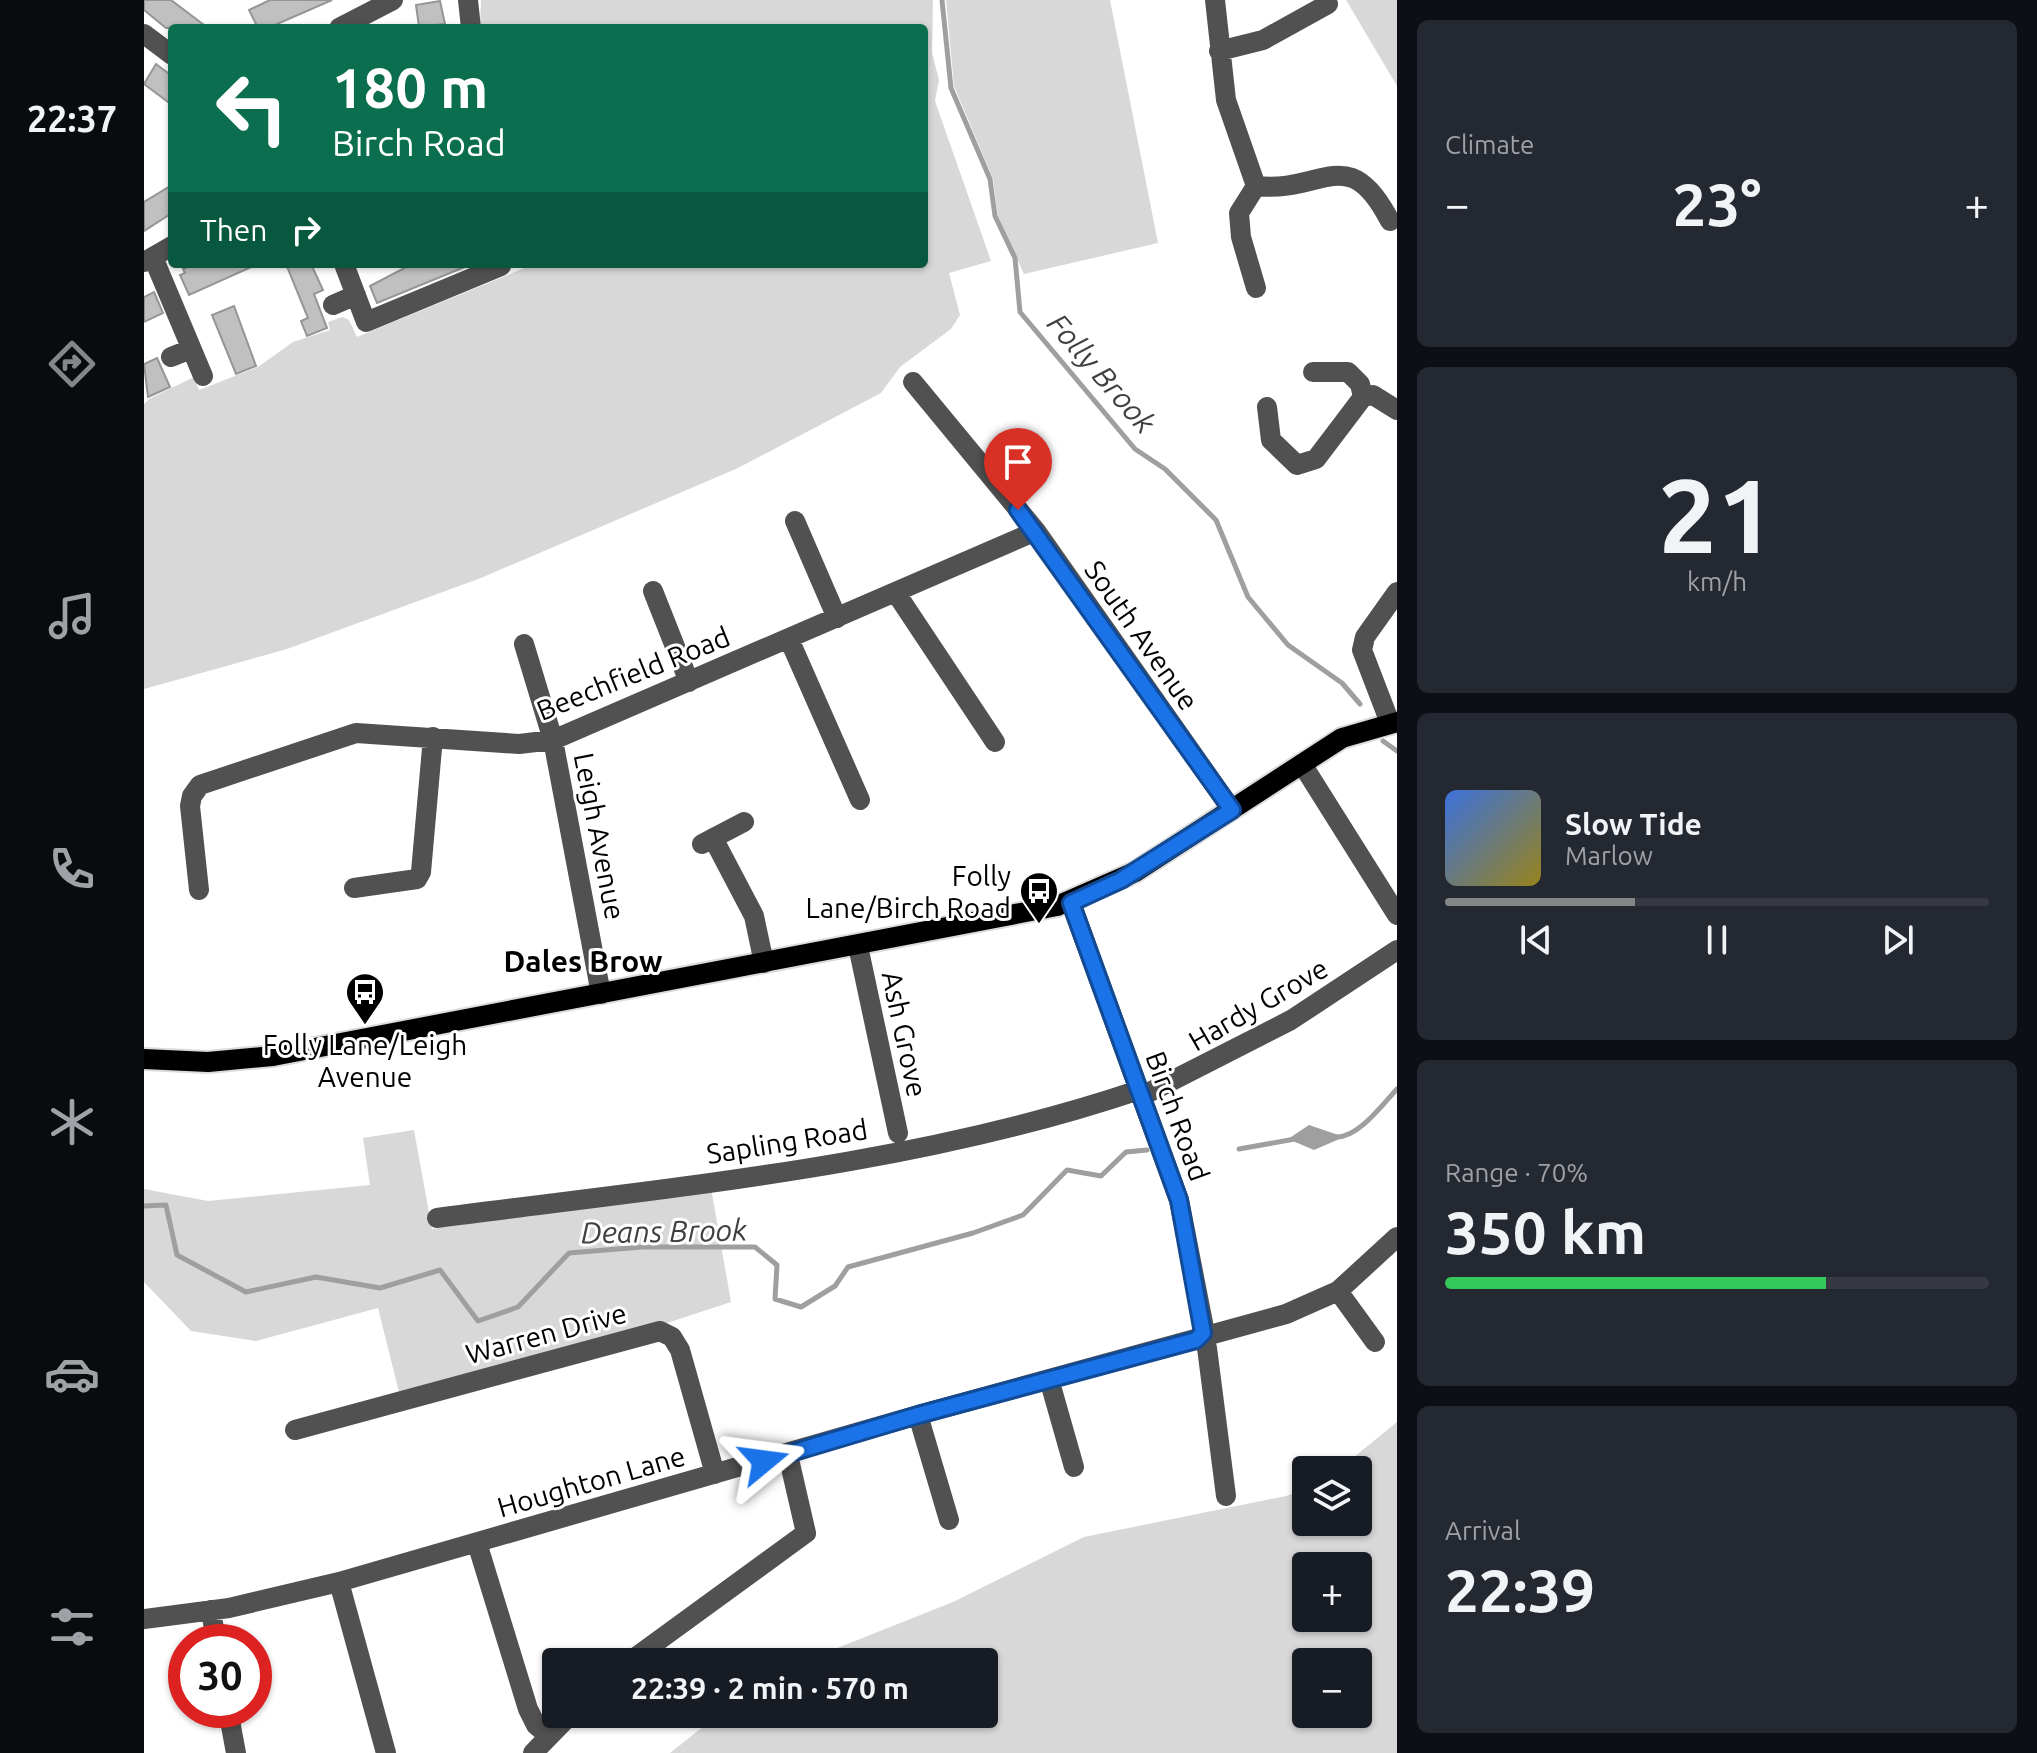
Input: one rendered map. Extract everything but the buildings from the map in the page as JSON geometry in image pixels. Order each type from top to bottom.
[{"type":"main road","points":[[144,1059],[193,1063],[256,1059],[1071,903],[1121,880],[1350,735],[1394,722]]},
{"type":"street","points":[[347,24],[393,0]]},
{"type":"street","points":[[468,0],[471,24]]},
{"type":"street","points":[[1215,0],[1226,100],[1256,186]]},
{"type":"street","points":[[1219,51],[1263,40],[1328,4]]},
{"type":"street","points":[[147,44],[168,53]]},
{"type":"street","points":[[1256,186],[1282,189],[1347,174],[1364,182],[1378,198],[1390,221]]},
{"type":"street","points":[[1256,186],[1239,213],[1241,237],[1256,288]]},
{"type":"street","points":[[168,248],[148,260],[203,376]]},
{"type":"street","points":[[346,268],[366,322],[496,268]]},
{"type":"street","points":[[333,305],[356,295]]},
{"type":"street","points":[[171,357],[191,349]]},
{"type":"street","points":[[1313,372],[1348,372],[1360,384],[1363,397]]},
{"type":"street","name":"South Avenue","points":[[913,382],[1036,531],[1232,810]]},
{"type":"street","points":[[1267,407],[1271,440],[1297,465],[1316,459],[1363,397],[1373,395],[1397,410]]},
{"type":"street","points":[[795,521],[837,618]]},
{"type":"street","name":"Beechfield Road","points":[[199,890],[190,806],[192,796],[200,785],[356,733],[519,744],[553,740],[1036,531]]},
{"type":"street","points":[[653,591],[689,682]]},
{"type":"street","points":[[1394,722],[1362,650],[1365,637],[1397,592]]},
{"type":"street","points":[[896,593],[995,742]]},
{"type":"street","points":[[789,639],[860,800]]},
{"type":"street","name":"Leigh Avenue","points":[[524,644],[553,740],[601,994]]},
{"type":"street","points":[[354,888],[417,879],[421,872],[433,737]]},
{"type":"street","points":[[1302,764],[1397,915]]},
{"type":"street","points":[[744,822],[708,841],[754,916],[764,963]]},
{"type":"street","name":"Birch Road","points":[[1071,903],[1179,1200],[1204,1328],[1201,1336],[1207,1348],[1226,1496]]},
{"type":"street","name":"Ash Grove","points":[[858,946],[898,1133]]},
{"type":"street","name":"Hardy Grove","points":[[1140,1093],[1291,1020],[1397,950]]},
{"type":"street","name":"Sapling Road","points":[[437,1218],[799,1170],[1048,1117],[1140,1093]]},
{"type":"street","name":"Houghton Lane","points":[[144,1619],[211,1610],[339,1582],[788,1455],[918,1415],[1286,1314],[1314,1305],[1338,1291],[1397,1237]]},
{"type":"street","points":[[1338,1291],[1375,1342]]},
{"type":"street","name":"Warren Drive","points":[[295,1430],[660,1331],[672,1337],[680,1350],[715,1474]]},
{"type":"street","points":[[1049,1379],[1074,1467]]},
{"type":"street","points":[[918,1415],[949,1520]]},
{"type":"street","points":[[648,1648],[806,1533],[788,1455]]},
{"type":"street","points":[[477,1543],[528,1709],[536,1725],[548,1735]]},
{"type":"street","points":[[339,1582],[386,1753]]},
{"type":"street","points":[[211,1610],[213,1624]]},
{"type":"street","points":[[231,1728],[236,1753]]},
{"type":"street","points":[[533,1753],[556,1728]]},
{"type":"shaded area","points":[[481,0],[933,0],[932,53],[939,80],[935,101],[991,261],[949,273],[960,315],[951,329],[900,367],[881,393],[738,468],[481,578],[287,649],[144,689],[144,404],[149,399],[194,377],[199,390],[258,367],[293,342],[330,330],[328,322],[342,317],[349,320],[357,337],[524,268],[928,268],[928,24],[480,24]]},
{"type":"shaded area","points":[[946,0],[1110,0],[1158,243],[1024,274],[998,217],[993,179],[954,86]]},
{"type":"shaded area","points":[[1346,0],[1397,0],[1397,86]]},
{"type":"shaded area","points":[[1309,1125],[1344,1137],[1314,1150],[1288,1139]]},
{"type":"shaded area","points":[[414,1130],[432,1229],[711,1188],[731,1302],[658,1326],[400,1396],[378,1308],[256,1341],[191,1331],[144,1282],[144,1189],[208,1201],[370,1185],[363,1138]]},
{"type":"shaded area","points":[[1397,1422],[1397,1753],[670,1753],[701,1728],[998,1728],[998,1648],[837,1648],[953,1602],[1084,1537],[1292,1494],[1292,1536],[1372,1536],[1372,1456],[1355,1456]]},
{"type":"waterway","name":"Folly Brook","points":[[942,0],[951,88],[990,179],[995,216],[1015,258],[1020,312],[1135,449],[1165,469],[1216,520],[1248,597],[1288,645],[1342,683],[1360,704]]},
{"type":"waterway","name":"Folly Brook","points":[[1383,741],[1397,751]]},
{"type":"waterway","name":"Deans Brook","points":[[1337,1137],[1362,1126],[1397,1089]]},
{"type":"waterway","points":[[1239,1149],[1295,1139]]},
{"type":"waterway","name":"Deans Brook","points":[[144,1206],[166,1205],[177,1255],[246,1292],[316,1277],[380,1288],[440,1270],[478,1321],[518,1307],[569,1253],[642,1247],[755,1247],[777,1265],[775,1299],[801,1307],[835,1286],[848,1267],[973,1233],[1023,1215],[1067,1170],[1101,1176],[1126,1152],[1147,1150]]},
{"type":"place","name":"Folly Lane/Birch Road","points":[[1039,925]]},
{"type":"place","name":"Folly Lane/Leigh Avenue","points":[[365,1026]]},
{"type":"district","name":"Dales Brow","points":[[583,961]]},
{"type":"route","points":[[764,1461],[918,1415],[1196,1340],[1203,1333],[1179,1200],[1071,903],[1121,880],[1232,810],[1036,531],[1018,510]]}]
